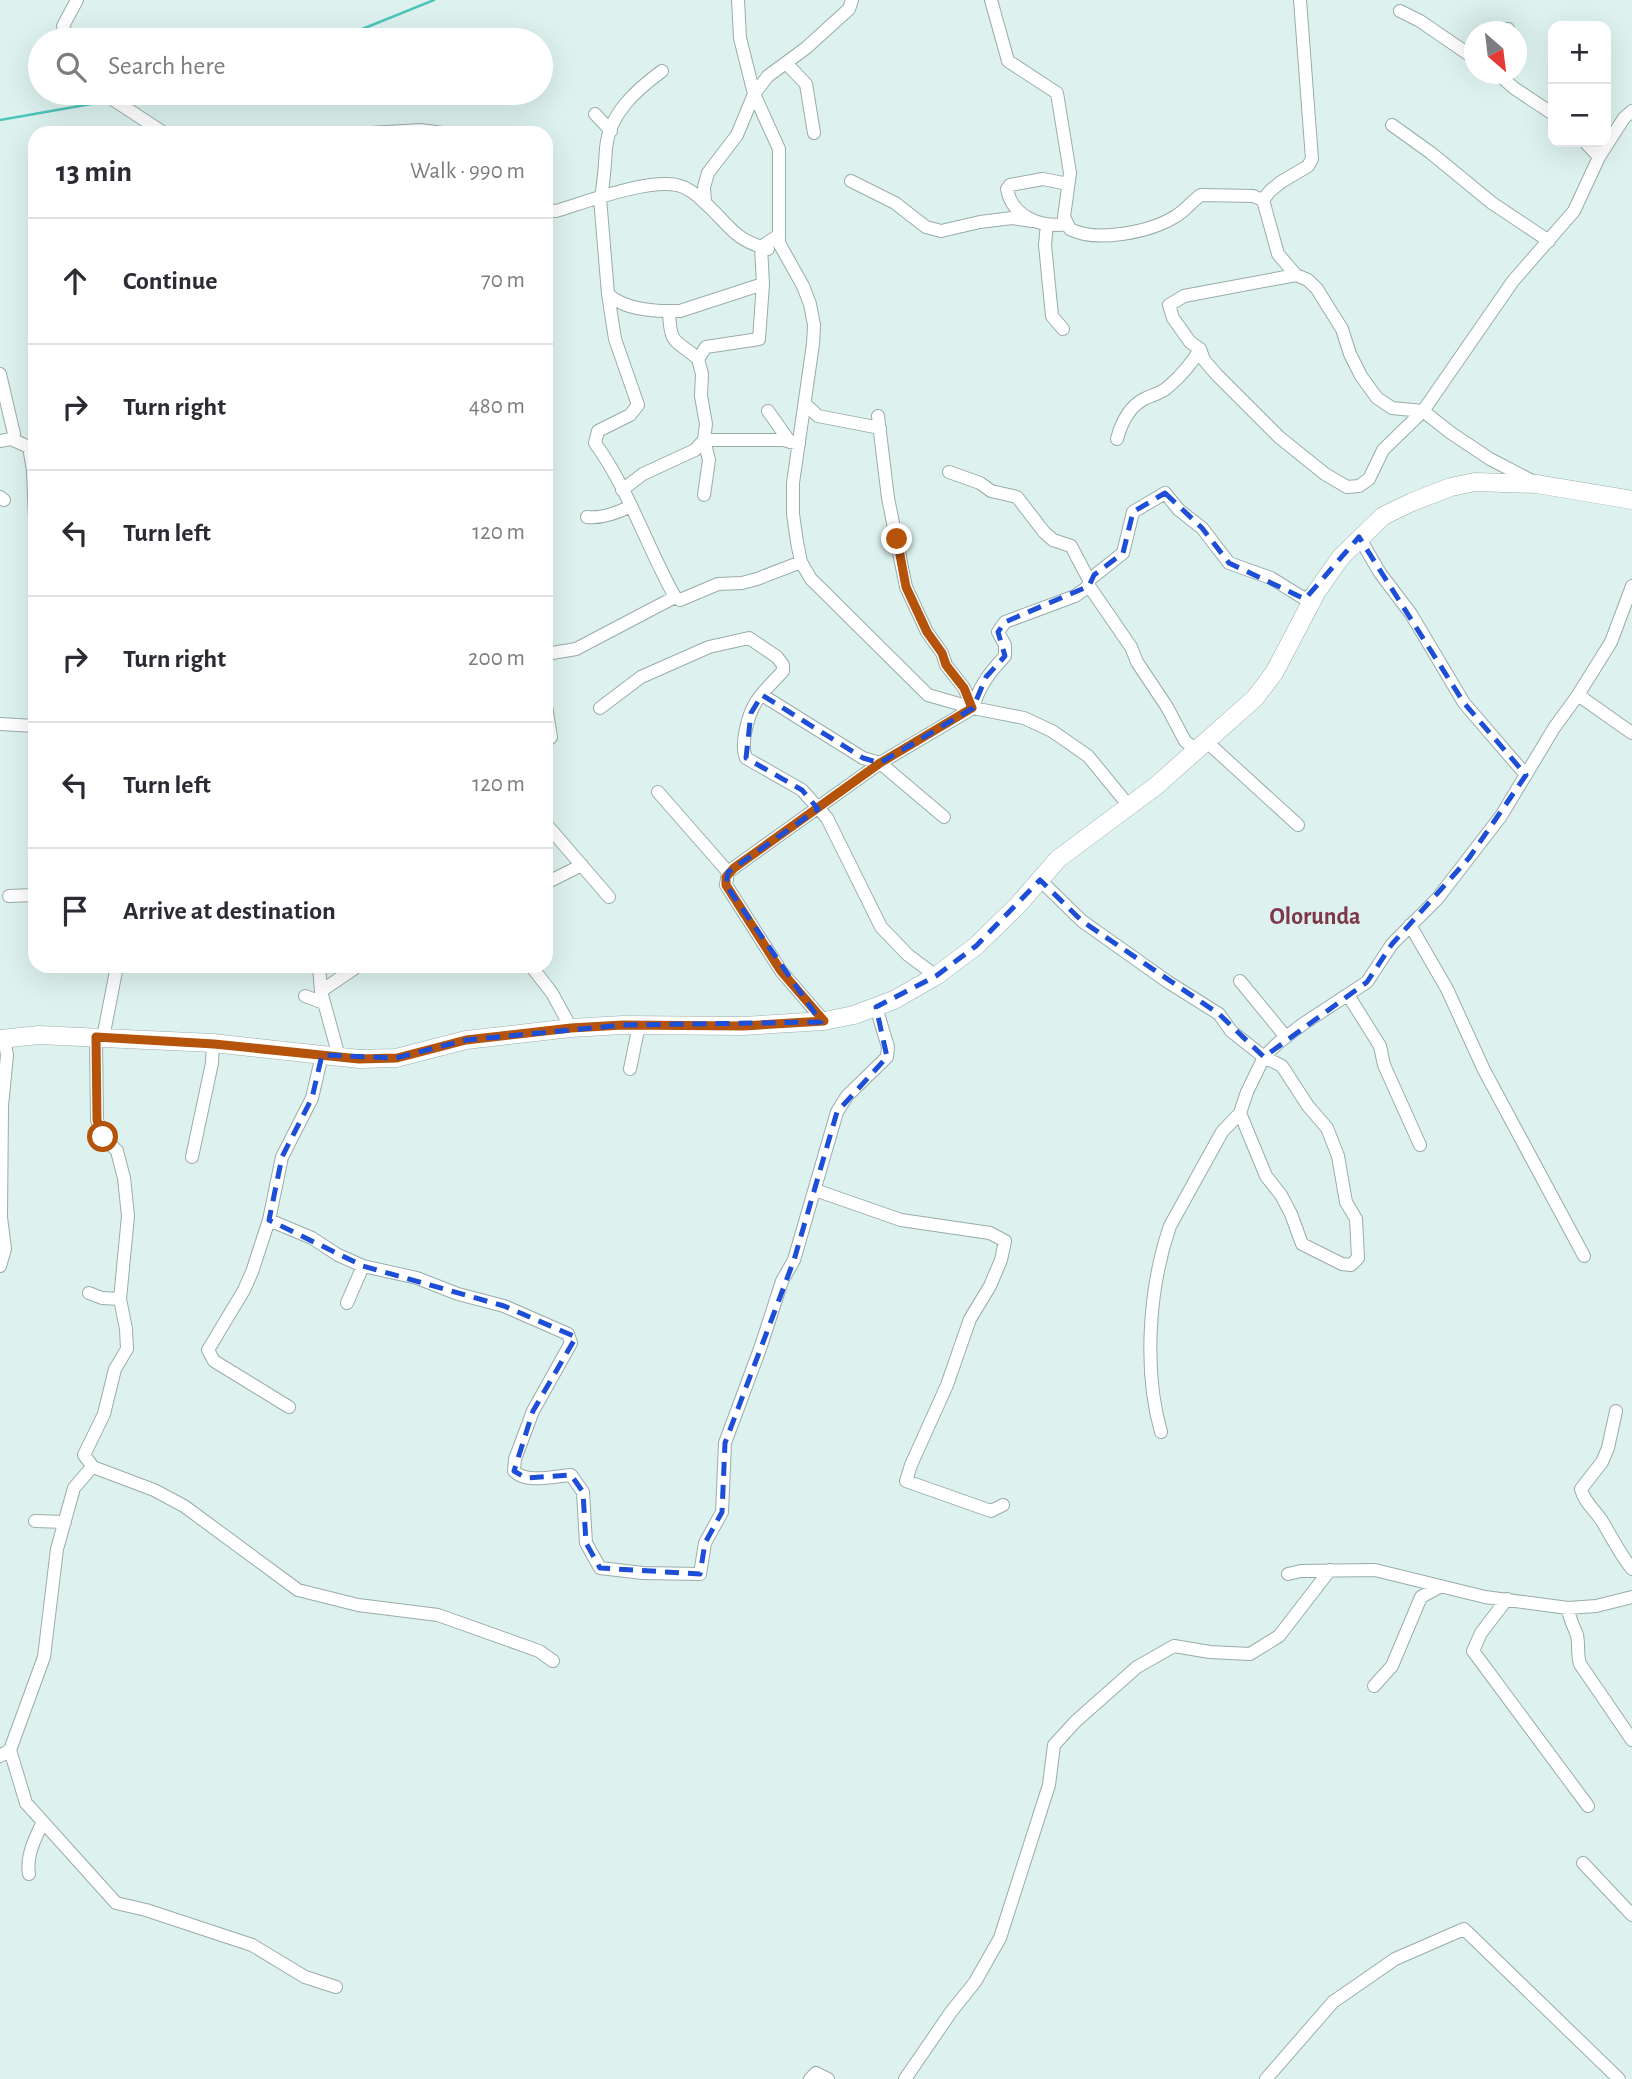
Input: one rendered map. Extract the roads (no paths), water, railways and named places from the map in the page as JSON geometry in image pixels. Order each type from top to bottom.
[{"type":"street","points":[[64,28],[77,0]]},
{"type":"street","points":[[738,0],[740,38],[754,94],[779,149],[779,243],[803,286],[814,325],[805,404],[795,443],[793,514],[801,562],[811,579],[830,599],[928,695],[972,708],[1024,718],[1052,731],[1079,748],[1129,806]]},
{"type":"street","points":[[705,202],[704,187],[708,173],[737,135],[754,94],[768,76],[849,9],[852,0]]},
{"type":"street","points":[[991,0],[1008,61],[1057,93],[1070,173],[1064,218],[1074,232],[1117,235],[1149,228],[1173,218],[1201,195],[1253,196],[1264,200]]},
{"type":"street","points":[[1300,0],[1312,159],[1308,166],[1270,191],[1264,200],[1278,254],[1296,275],[1308,280],[1317,289],[1342,329],[1361,376],[1377,398],[1392,408],[1423,411],[1490,459],[1537,484]]},
{"type":"street","points":[[1400,11],[1464,51]]},
{"type":"street","points":[[786,63],[806,84],[814,133]]},
{"type":"street","points":[[662,71],[630,98],[616,116],[606,147],[607,167],[601,197],[608,294],[615,339],[638,405],[630,415],[598,431],[595,443],[631,506],[656,563],[675,597],[680,600],[718,584],[749,581],[801,562]]},
{"type":"street","points":[[1509,84],[1548,111]]},
{"type":"street","points":[[121,105],[154,126]]},
{"type":"street","points":[[1296,275],[1184,296],[1169,305],[1173,318],[1190,342],[1200,349],[1204,360],[1279,437],[1347,488],[1359,486],[1368,479],[1383,450],[1423,411],[1513,281],[1574,211],[1599,157],[1624,118],[1632,111]]},
{"type":"street","points":[[595,114],[611,131]]},
{"type":"street","points":[[1392,125],[1492,203],[1549,241]]},
{"type":"street","points":[[1590,147],[1599,157]]},
{"type":"street","points":[[1032,222],[1018,211],[1008,195],[1007,189],[1010,185],[1043,179],[1068,184]]},
{"type":"street","points":[[851,181],[895,203],[926,227],[941,231],[1012,218],[1047,224],[1067,224]]},
{"type":"street","points":[[553,211],[632,189],[678,185],[705,202],[738,237],[783,253]]},
{"type":"street","points":[[1047,224],[1045,245],[1052,316],[1063,328]]},
{"type":"street","points":[[761,247],[779,235]]},
{"type":"street","points":[[698,359],[706,347],[759,339],[763,284],[761,247]]},
{"type":"street","points":[[608,294],[615,301],[651,311],[670,312],[763,284]]},
{"type":"street","points":[[670,312],[670,325],[676,344],[698,359],[702,374],[701,396],[706,424],[704,440],[709,460],[704,495]]},
{"type":"street","points":[[1117,439],[1121,424],[1132,409],[1141,400],[1167,389],[1192,363],[1200,349]]},
{"type":"street","points":[[0,374],[14,434],[6,440]]},
{"type":"street","points":[[805,404],[818,416],[879,422],[889,505],[906,587],[927,632],[942,653],[946,665],[964,688],[972,708]]},
{"type":"street","points":[[768,411],[795,443]]},
{"type":"street","points":[[6,440],[28,447]]},
{"type":"street","points":[[622,491],[643,474],[695,450],[704,440],[795,443]]},
{"type":"street","points":[[949,472],[980,483],[990,491],[1017,497],[1044,532],[1053,540],[1070,546],[1089,583],[1131,647],[1137,663],[1167,707],[1185,741],[1202,746],[1298,825]]},
{"type":"street","points":[[0,1267],[5,1249],[1,1217],[2,1106],[7,1055],[2,1038],[38,1035],[99,1037],[214,1044],[330,1056],[397,1058],[466,1040],[571,1028],[639,1025],[743,1026],[824,1021],[854,1015],[894,1000],[936,976],[976,946],[1058,859],[1129,806],[1255,698],[1274,673],[1317,591],[1341,557],[1383,516],[1451,487],[1475,482],[1537,484],[1632,500]]},
{"type":"street","points":[[824,1021],[807,1004],[775,961],[726,885],[728,872],[880,763],[972,708],[986,677],[1005,656],[1005,645],[998,632],[1005,622],[1075,596],[1123,553],[1133,512],[1165,494],[1179,510],[1202,528],[1229,563],[1271,578],[1305,598],[1317,591]]},
{"type":"street","points":[[587,517],[616,513],[631,506]]},
{"type":"street","points":[[1359,537],[1380,573],[1411,614],[1464,703],[1526,775]]},
{"type":"street","points":[[1161,1432],[1156,1416],[1151,1371],[1150,1326],[1165,1241],[1170,1226],[1222,1132],[1240,1113],[1264,1056],[1286,1037],[1367,982],[1392,944],[1437,899],[1501,816],[1554,728],[1578,695],[1611,642],[1632,586]]},
{"type":"street","points":[[553,653],[576,649],[675,597]]},
{"type":"street","points":[[600,708],[641,677],[709,647],[748,638],[777,657],[783,665],[783,671],[762,695],[751,713],[744,745],[746,758],[802,790],[827,818],[881,927],[908,956],[936,976]]},
{"type":"street","points":[[762,695],[863,758],[880,763],[943,817]]},
{"type":"street","points":[[1578,695],[1632,733]]},
{"type":"street","points":[[0,724],[28,726]]},
{"type":"street","points":[[658,792],[728,872]]},
{"type":"street","points":[[553,832],[609,897]]},
{"type":"street","points":[[553,880],[582,865]]},
{"type":"street","points":[[1040,880],[1082,921],[1168,982],[1219,1014],[1231,1031],[1282,1066],[1326,1128],[1338,1156],[1346,1202],[1356,1219],[1357,1258],[1351,1265],[1342,1264],[1302,1244],[1281,1195],[1266,1176],[1240,1113]]},
{"type":"street","points":[[9,896],[28,895]]},
{"type":"street","points":[[1410,925],[1447,989],[1484,1070],[1584,1255]]},
{"type":"street","points":[[115,973],[99,1037],[97,1120],[103,1137],[117,1151],[124,1178],[128,1216],[120,1299],[127,1349],[115,1369],[104,1414],[84,1455],[92,1467],[154,1490],[184,1506],[298,1590],[358,1605],[438,1615],[539,1651],[553,1661]]},
{"type":"street","points":[[289,1406],[214,1362],[208,1350],[244,1290],[269,1220],[282,1157],[330,1056],[320,973]]},
{"type":"street","points":[[305,996],[323,997],[350,973]]},
{"type":"street","points":[[536,973],[552,993],[571,1028]]},
{"type":"street","points":[[1240,981],[1286,1037]]},
{"type":"street","points":[[1348,995],[1380,1046],[1384,1065],[1420,1145]]},
{"type":"street","points":[[269,1220],[312,1238],[338,1255],[363,1266],[417,1278],[458,1294],[504,1306],[568,1334],[571,1340],[569,1349],[533,1411],[515,1459],[514,1471],[526,1478],[571,1475],[583,1492],[586,1543],[600,1568],[643,1573],[700,1574],[705,1543],[722,1511],[725,1443],[782,1281],[794,1260],[837,1112],[847,1096],[887,1057],[888,1047],[876,1007]]},
{"type":"street","points":[[629,1069],[639,1025]]},
{"type":"street","points":[[192,1157],[214,1044]]},
{"type":"street","points":[[815,1190],[901,1220],[990,1234],[1005,1241],[1001,1260],[990,1286],[970,1319],[947,1385],[906,1481],[991,1511],[1003,1505]]},
{"type":"street","points":[[347,1303],[363,1266]]},
{"type":"street","points":[[89,1293],[102,1298],[120,1299]]},
{"type":"street","points":[[1616,1411],[1608,1448],[1581,1493],[1601,1519],[1617,1550],[1632,1569]]},
{"type":"street","points":[[92,1467],[74,1488],[57,1549],[44,1657],[5,1753],[26,1803],[116,1903],[146,1910],[252,1945],[305,1977],[336,1987]]},
{"type":"street","points":[[35,1521],[65,1522]]},
{"type":"street","points":[[905,2079],[975,1982],[1000,1938],[1049,1785],[1054,1745],[1076,1721],[1137,1667],[1174,1646],[1210,1652],[1250,1654],[1279,1636],[1330,1570]]},
{"type":"street","points":[[1288,1574],[1301,1571],[1375,1570],[1507,1600],[1568,1608],[1596,1606],[1632,1597]]},
{"type":"street","points":[[1374,1686],[1392,1666],[1421,1597],[1441,1586]]},
{"type":"street","points":[[1507,1600],[1481,1633],[1473,1651],[1588,1806]]},
{"type":"street","points":[[1568,1608],[1570,1621],[1578,1637],[1577,1653],[1580,1664],[1632,1740]]},
{"type":"street","points":[[29,1874],[27,1865],[43,1822]]},
{"type":"street","points":[[1583,1863],[1632,1915]]},
{"type":"street","points":[[1266,2079],[1333,2002],[1395,1959],[1464,1929],[1619,2079]]},
{"type":"street","points":[[810,2079],[816,2073],[828,2079]]},
{"type":"waterway","points":[[365,28],[434,0]]},
{"type":"waterway","points":[[0,120],[85,105]]},
{"type":"district","name":"Olorunda","points":[[1315,916]]}]
